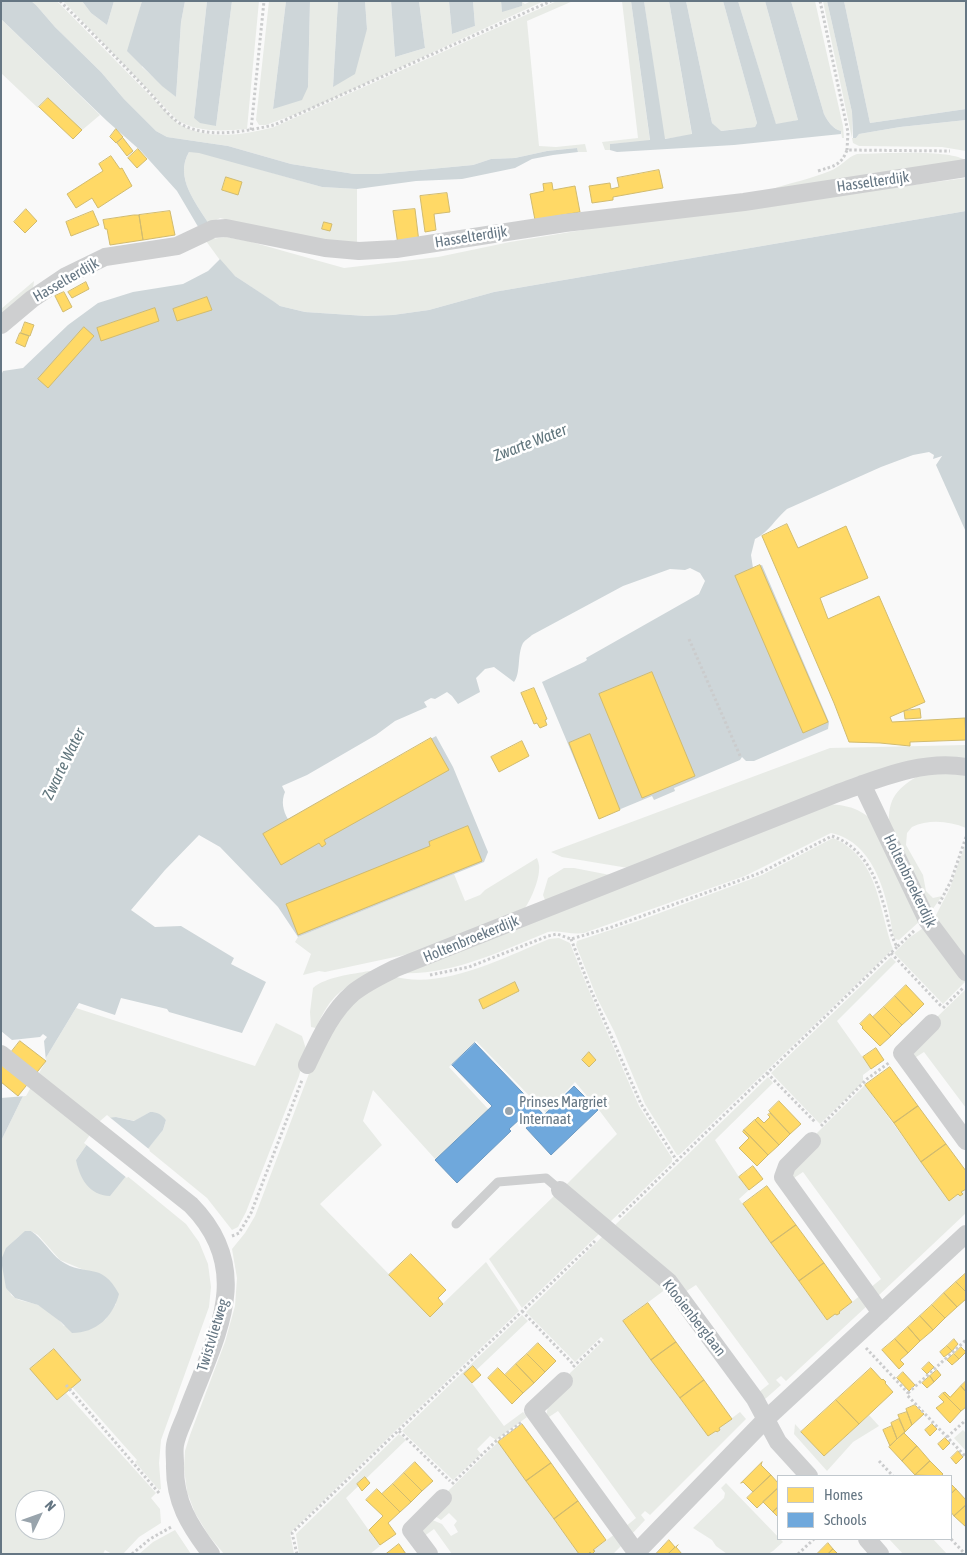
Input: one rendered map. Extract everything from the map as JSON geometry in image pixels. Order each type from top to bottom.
[{"type":"street","name":"Hasselterdijk","points":[[1,325],[32,298],[66,276],[105,257],[177,246],[207,232],[226,228],[325,248],[360,251],[396,249],[565,223],[744,202],[962,161]]},
{"type":"street","name":"Holtenbroekerdijk","points":[[307,1065],[320,1038],[342,1004],[353,993],[386,973],[862,784],[925,767],[952,764],[966,767]]},
{"type":"street","name":"Holtenbroekerdijk","points":[[862,784],[927,920],[966,972]]},
{"type":"street","points":[[932,1023],[902,1053],[966,1141]]},
{"type":"street","name":"Twistvlietweg","points":[[1,1054],[195,1210],[218,1241],[224,1262],[227,1295],[224,1309],[175,1445],[178,1496],[186,1519],[211,1554]]},
{"type":"street","points":[[816,1134],[787,1166],[783,1177],[881,1313]]},
{"type":"street","name":"Klooienberglaan","points":[[560,1190],[669,1282],[755,1399],[778,1442],[808,1475]]},
{"type":"street","points":[[564,1381],[533,1410],[635,1553],[765,1420],[966,1234]]},
{"type":"street","points":[[429,1554],[411,1530],[448,1491]]},
{"type":"street","points":[[868,1540],[880,1554]]},
{"type":"lane","points":[[456,1224],[498,1182],[546,1178],[560,1190]]},
{"type":"path","points":[[60,1],[179,123],[195,130],[228,133],[274,125],[309,111],[551,1]]},
{"type":"path","points":[[251,130],[264,1]]},
{"type":"path","points":[[814,172],[839,164],[847,150],[848,132],[820,1]]},
{"type":"path","points":[[847,150],[949,151],[962,161]]},
{"type":"path","points":[[689,639],[741,758]]},
{"type":"path","points":[[424,976],[452,972],[469,967],[548,936],[557,934],[571,939],[612,927],[760,873],[832,836],[850,845],[873,874],[883,900],[891,935],[897,947]]},
{"type":"path","points":[[296,1554],[292,1534],[927,920],[936,910],[947,890],[966,837]]},
{"type":"path","points":[[571,939],[590,988],[641,1104],[676,1161]]},
{"type":"path","points":[[891,953],[943,1008]]},
{"type":"path","points":[[932,1023],[934,1016],[966,986]]},
{"type":"path","points":[[767,1073],[816,1134],[867,1079],[902,1053]]},
{"type":"path","points":[[218,1241],[239,1233],[247,1223],[307,1065]]},
{"type":"path","points":[[522,1311],[574,1366]]},
{"type":"path","points":[[856,1337],[908,1393],[907,1395],[966,1456]]},
{"type":"path","points":[[564,1381],[566,1374],[601,1340]]},
{"type":"path","points":[[908,1393],[966,1340]]},
{"type":"path","points":[[66,1385],[160,1494]]},
{"type":"path","points":[[399,1431],[448,1491],[496,1441],[535,1413]]},
{"type":"path","points":[[947,1437],[966,1420]]},
{"type":"path","points":[[879,1461],[892,1475]]},
{"type":"path","points":[[132,1554],[137,1548],[162,1530],[186,1519]]},
{"type":"path","points":[[798,1554],[813,1540]]},
{"type":"path","points":[[952,1540],[965,1554]]},
{"type":"shaded area","points":[[31,1],[57,1],[177,123],[188,129],[200,132],[225,135],[274,127],[557,1],[573,1],[527,21],[539,146],[556,147],[585,144],[587,152],[578,152],[577,148],[547,151],[515,158],[491,159],[473,165],[378,174],[354,174],[291,164],[228,146],[167,137],[156,131],[124,99],[101,72]]},
{"type":"shaded area","points":[[63,1],[82,1],[91,13],[107,25],[114,1],[142,1],[137,20],[142,67],[176,97],[181,22],[185,1],[207,1],[194,118],[216,126],[232,1],[259,1],[247,129],[202,129],[177,120]]},
{"type":"shaded area","points":[[269,1],[286,1],[273,109],[308,87],[310,1],[338,1],[333,87],[367,29],[365,1],[391,1],[395,57],[425,48],[419,1],[449,1],[452,34],[475,26],[473,1],[501,1],[502,11],[522,6],[522,2],[525,4],[531,1],[544,1],[310,109],[266,125],[259,125],[256,120]]},
{"type":"shaded area","points":[[622,1],[631,1],[650,141],[610,144],[610,150],[605,150],[602,142],[638,138]]},
{"type":"shaded area","points":[[644,1],[669,1],[692,135],[664,139]]},
{"type":"shaded area","points":[[686,1],[723,1],[757,123],[755,127],[720,131],[712,123]]},
{"type":"shaded area","points":[[738,1],[765,1],[798,120],[776,125]]},
{"type":"shaded area","points":[[791,1],[815,1],[843,126],[844,138],[842,138],[841,131],[831,125],[824,114]]},
{"type":"shaded area","points":[[823,1],[827,1],[852,112],[852,138],[856,138],[859,134],[900,127],[966,120],[966,151],[942,147],[859,146],[853,143]]},
{"type":"shaded area","points":[[844,1],[966,1],[966,109],[870,123]]},
{"type":"shaded area","points":[[1,19],[100,115],[81,131],[46,99],[38,108],[1,73]]},
{"type":"shaded area","points":[[189,152],[199,152],[322,187],[357,189],[357,252],[220,218],[209,224],[188,190],[185,180],[185,161]]},
{"type":"shaded area","points":[[929,153],[943,154],[965,160],[769,190],[830,171],[857,154]]},
{"type":"shaded area","points":[[966,178],[966,211],[494,292],[429,310],[393,315],[366,316],[305,312],[280,306],[235,276],[225,267],[206,241],[226,237],[248,241],[344,268],[438,257],[510,242],[643,220]]},
{"type":"shaded area","points":[[34,281],[33,289],[1,314],[1,309]]},
{"type":"shaded area","points":[[966,745],[966,760],[946,760],[628,868],[562,857],[551,852],[830,748]]},
{"type":"shaded area","points":[[925,772],[966,773],[966,828],[946,822],[932,822],[912,827],[907,833],[906,845],[923,875],[926,891],[933,898],[942,896],[930,913],[889,822],[891,804],[898,791]]},
{"type":"shaded area","points":[[818,804],[846,806],[858,810],[870,818],[921,920],[899,940],[895,939],[893,935],[883,889],[869,859],[846,838],[831,833],[745,876],[584,933],[548,932],[494,954],[457,966],[438,971],[399,973]]},
{"type":"shaded area","points":[[833,838],[848,847],[860,858],[868,871],[875,885],[893,949],[677,1155],[645,1104],[614,1031],[597,998],[576,945],[577,941],[638,921],[762,875]]},
{"type":"shaded area","points":[[966,842],[966,961],[934,919],[950,888]]},
{"type":"shaded area","points":[[537,858],[539,875],[531,897],[523,911],[418,952],[303,975],[311,954],[295,942],[298,937],[454,874],[465,901],[480,895]]},
{"type":"shaded area","points":[[564,868],[574,868],[610,875],[545,900],[543,895],[548,878]]},
{"type":"shaded area","points":[[923,928],[927,929],[966,981],[943,1004],[894,953],[909,938]]},
{"type":"shaded area","points":[[559,938],[570,943],[639,1106],[672,1158],[672,1162],[610,1222],[566,1185],[617,1134],[575,1082],[546,1113],[476,1041],[449,1067],[489,1110],[436,1160],[373,1090],[363,1121],[382,1145],[320,1204],[430,1316],[486,1262],[519,1311],[290,1533],[294,1554],[224,1554],[209,1536],[195,1513],[187,1492],[184,1468],[185,1451],[225,1342],[235,1306],[237,1278],[232,1249],[245,1233],[255,1216],[310,1071],[340,1020],[354,1003],[365,993],[393,976],[431,979],[452,976],[493,963],[549,939]]},
{"type":"shaded area","points":[[891,957],[896,962],[837,1021],[871,1069],[863,1075],[863,1082],[820,1124],[771,1073]]},
{"type":"shaded area","points":[[369,971],[372,972],[338,994],[327,1007],[316,1028],[311,1027],[310,1012],[313,988],[325,981]]},
{"type":"shaded area","points":[[966,989],[966,1108],[924,1052],[913,1059],[913,1049],[941,1023],[936,1018]]},
{"type":"shaded area","points":[[76,1008],[255,1066],[276,1023],[302,1036],[306,1049],[299,1076],[246,1212],[238,1227],[232,1230],[207,1198],[147,1149],[163,1130],[166,1120],[150,1112],[135,1121],[116,1117],[102,1123],[76,1160],[126,1175],[186,1224],[199,1242],[208,1264],[211,1287],[209,1307],[161,1440],[159,1463],[161,1489],[159,1490],[135,1462],[137,1460],[72,1387],[81,1380],[54,1349],[31,1369],[57,1400],[66,1393],[156,1493],[151,1498],[160,1509],[161,1523],[139,1537],[123,1554],[112,1554],[105,1550],[103,1554],[1,1554],[1,1141],[24,1094]],"holes":[[[31,1231],[38,1235],[60,1260],[84,1270],[116,1304],[105,1320],[64,1326],[52,1314],[41,1307],[11,1295],[5,1273],[7,1254],[14,1241],[24,1233]]]},
{"type":"shaded area","points":[[768,1077],[773,1083],[715,1140],[749,1190],[739,1199],[827,1320],[835,1314],[837,1315],[861,1295],[868,1305],[786,1381],[781,1376],[776,1380],[781,1385],[764,1400],[759,1392],[769,1384],[696,1285],[685,1292],[614,1226]]},
{"type":"shaded area","points":[[865,1085],[949,1200],[958,1194],[960,1196],[961,1192],[966,1189],[966,1213],[877,1297],[870,1288],[881,1279],[803,1172],[791,1180],[791,1168],[813,1137]]},
{"type":"shaded area","points":[[555,1195],[600,1233],[522,1308],[489,1259]]},
{"type":"shaded area","points":[[604,1235],[666,1289],[623,1321],[708,1436],[720,1430],[719,1428],[740,1412],[746,1419],[650,1515],[645,1511],[641,1515],[645,1520],[631,1535],[625,1527],[636,1518],[558,1411],[546,1419],[548,1405],[573,1380],[568,1375],[604,1340],[601,1337],[575,1362],[526,1312]]},
{"type":"shaded area","points":[[522,1315],[528,1321],[468,1378],[504,1426],[523,1412],[527,1417],[496,1440],[490,1436],[477,1449],[481,1454],[453,1480],[402,1431]]},
{"type":"shaded area","points":[[869,1415],[879,1426],[853,1442],[827,1471],[794,1434],[795,1424],[824,1456]]},
{"type":"shaded area","points":[[963,1430],[966,1433],[966,1451],[954,1438]]},
{"type":"shaded area","points":[[399,1434],[406,1440],[346,1498],[380,1546],[370,1554],[299,1554],[296,1534]]},
{"type":"shaded area","points":[[498,1442],[579,1554],[452,1554],[434,1529],[423,1537],[423,1525],[430,1519],[442,1524],[451,1536],[458,1532],[454,1525],[457,1521],[449,1513],[441,1520],[435,1516],[446,1493]]},
{"type":"shaded area","points":[[726,1483],[777,1536],[777,1540],[783,1542],[768,1554],[727,1554],[716,1546],[712,1540],[693,1528],[724,1498],[725,1493],[721,1488]]},
{"type":"shaded area","points":[[175,1530],[191,1554],[139,1554],[153,1542]]},
{"type":"shaded area","points":[[615,1534],[623,1544],[613,1554],[588,1554],[594,1551]]},
{"type":"shaded area","points":[[890,1540],[934,1540],[947,1554],[903,1554]]},
{"type":"water","points":[[1,1],[31,1],[36,5],[55,27],[101,72],[124,99],[156,131],[167,137],[228,146],[291,164],[354,174],[378,174],[473,165],[491,159],[515,158],[547,151],[577,148],[578,152],[532,159],[515,168],[462,179],[416,181],[357,189],[322,187],[199,153],[189,152],[185,161],[185,180],[188,190],[209,224],[200,230],[177,191],[141,151],[1,19]]},
{"type":"water","points":[[82,1],[114,1],[107,25],[91,13]]},
{"type":"water","points":[[142,1],[185,1],[181,22],[176,97],[162,86],[127,51]]},
{"type":"water","points":[[207,1],[232,1],[216,126],[200,123],[194,118]]},
{"type":"water","points":[[286,1],[310,1],[308,87],[302,100],[273,109]]},
{"type":"water","points":[[338,1],[365,1],[367,29],[355,74],[333,87]]},
{"type":"water","points":[[391,1],[419,1],[425,48],[395,57]]},
{"type":"water","points":[[449,1],[473,1],[475,26],[452,34]]},
{"type":"water","points":[[501,1],[522,1],[522,6],[502,12]]},
{"type":"water","points":[[631,1],[644,1],[665,139],[692,134],[669,1],[686,1],[712,123],[721,131],[755,127],[757,123],[723,1],[738,1],[776,124],[798,120],[765,1],[791,1],[824,114],[831,125],[841,131],[841,134],[734,145],[617,152],[610,150],[610,144],[650,140]]},
{"type":"water","points":[[827,1],[844,1],[870,123],[966,109],[966,120],[900,127],[859,134],[856,138],[853,138],[852,112]]},
{"type":"water","name":"Zwarte Water","points":[[966,211],[966,532],[936,465],[942,456],[933,459],[934,455],[929,452],[913,455],[881,467],[787,509],[764,533],[755,539],[751,555],[753,568],[762,565],[829,722],[828,729],[754,761],[746,761],[742,757],[740,760],[674,788],[675,791],[654,800],[652,796],[599,818],[542,682],[584,662],[587,660],[586,658],[699,594],[705,581],[700,573],[690,568],[685,570],[670,569],[623,586],[526,640],[521,647],[518,674],[514,682],[494,667],[485,669],[476,678],[480,692],[458,704],[447,692],[435,699],[431,698],[424,702],[427,707],[395,721],[376,735],[307,775],[282,786],[285,792],[283,806],[288,819],[436,736],[453,767],[488,852],[484,862],[298,937],[278,907],[220,847],[199,835],[165,870],[131,910],[155,927],[181,926],[234,958],[231,964],[266,982],[242,1033],[169,1012],[167,1009],[121,998],[115,1015],[79,1003],[24,1094],[1,1141],[1,375],[3,371],[23,368],[68,325],[98,303],[133,292],[183,284],[208,271],[220,259],[235,276],[280,306],[305,312],[366,316],[393,315],[429,310],[494,292]]},
{"type":"water","points":[[150,1112],[159,1114],[166,1120],[163,1130],[110,1196],[96,1193],[83,1179],[76,1160],[102,1123],[108,1118],[116,1117],[134,1121]]},
{"type":"water","points":[[25,1231],[31,1231],[35,1234],[61,1261],[78,1269],[99,1273],[112,1284],[119,1294],[113,1310],[96,1327],[72,1333],[38,1305],[15,1298],[6,1288],[1,1260],[6,1248]]},
{"type":"pier","points":[[1,1031],[12,1040],[40,1037],[43,1034],[47,1037],[44,1041],[46,1061],[26,1096],[1,1098]]},
{"type":"pier","points":[[107,1115],[150,1150],[127,1178],[84,1143],[100,1121]]},
{"type":"building: Homes","points":[[48,98],[82,130],[73,139],[39,107]]},
{"type":"building: Homes","points":[[116,129],[123,137],[116,143],[110,137]]},
{"type":"building: Homes","points":[[123,138],[133,151],[127,156],[117,143]]},
{"type":"building: Homes","points":[[138,149],[147,159],[137,168],[128,158]]},
{"type":"building: Homes","points":[[111,156],[120,169],[122,168],[132,186],[98,208],[92,198],[76,208],[67,194],[103,171],[99,164]]},
{"type":"building: Homes","points":[[659,170],[663,188],[613,197],[613,200],[592,203],[589,186],[610,183],[611,189],[619,187],[617,178]]},
{"type":"building: Homes","points":[[226,177],[242,182],[238,195],[222,190]]},
{"type":"building: Homes","points":[[552,183],[553,190],[575,186],[580,212],[535,220],[530,194],[544,191],[543,184]]},
{"type":"building: Homes","points":[[447,193],[450,212],[434,214],[436,230],[425,232],[420,196]]},
{"type":"building: Homes","points":[[26,209],[37,221],[25,233],[14,222]]},
{"type":"building: Homes","points":[[415,209],[419,242],[398,245],[393,211]]},
{"type":"building: Homes","points":[[93,211],[99,225],[71,236],[66,222]]},
{"type":"building: Homes","points":[[170,211],[175,235],[143,240],[139,215]]},
{"type":"building: Homes","points":[[139,215],[143,240],[110,245],[103,220]]},
{"type":"building: Homes","points":[[324,222],[332,224],[330,231],[322,229]]},
{"type":"building: Homes","points":[[86,282],[89,289],[72,298],[68,292]]},
{"type":"building: Homes","points":[[64,292],[72,307],[63,312],[55,296]]},
{"type":"building: Homes","points":[[207,297],[212,310],[177,321],[173,309]]},
{"type":"building: Homes","points":[[155,308],[159,321],[101,341],[97,328]]},
{"type":"building: Homes","points":[[25,322],[34,325],[30,336],[21,333]]},
{"type":"building: Homes","points":[[84,327],[94,336],[48,388],[38,379]]},
{"type":"building: Homes","points":[[20,333],[29,336],[25,347],[16,343]]},
{"type":"building: Homes","points":[[787,524],[798,548],[846,526],[868,578],[820,598],[828,619],[879,596],[925,702],[890,717],[892,722],[965,718],[966,740],[910,742],[910,746],[849,742],[762,536]]},
{"type":"building: Homes","points":[[760,565],[828,722],[803,733],[735,576]]},
{"type":"building: Homes","points":[[652,672],[695,776],[642,798],[599,694]]},
{"type":"building: Homes","points":[[534,688],[547,719],[545,720],[547,725],[540,728],[537,723],[534,724],[521,693]]},
{"type":"building: Homes","points":[[920,709],[921,718],[905,719],[904,711]]},
{"type":"building: Homes","points":[[590,734],[620,810],[599,819],[569,743]]},
{"type":"building: Homes","points":[[431,738],[449,770],[324,840],[326,844],[322,847],[319,843],[281,865],[263,834]]},
{"type":"building: Homes","points":[[522,741],[529,756],[499,772],[491,757]]},
{"type":"building: Homes","points":[[468,826],[482,861],[298,935],[286,904],[430,846],[429,842]]},
{"type":"building: Homes","points":[[515,982],[519,991],[483,1009],[479,1000]]},
{"type":"building: Homes","points":[[906,985],[924,1004],[913,1015],[895,996]]},
{"type":"building: Homes","points":[[895,996],[913,1015],[902,1025],[884,1007]]},
{"type":"building: Homes","points":[[884,1007],[902,1025],[891,1036],[873,1017]]},
{"type":"building: Homes","points":[[870,1014],[891,1036],[880,1046],[860,1024]]},
{"type":"building: Homes","points":[[20,1041],[46,1061],[18,1096],[1,1082],[1,1065]]},
{"type":"building: Homes","points":[[876,1048],[884,1060],[871,1069],[863,1057]]},
{"type":"building: Homes","points":[[589,1052],[596,1060],[589,1067],[582,1060]]},
{"type":"building: Homes","points":[[890,1067],[918,1106],[894,1123],[865,1085]]},
{"type":"building: Homes","points":[[779,1101],[801,1124],[790,1134],[769,1111]]},
{"type":"building: Homes","points":[[918,1106],[946,1144],[921,1162],[894,1123]]},
{"type":"building: Homes","points":[[770,1113],[790,1134],[779,1145],[755,1120],[758,1117],[764,1123],[770,1117],[768,1115]]},
{"type":"building: Homes","points":[[755,1120],[779,1145],[768,1155],[744,1130]]},
{"type":"building: Homes","points":[[744,1130],[768,1155],[757,1166],[739,1148],[749,1138],[743,1132]]},
{"type":"building: Homes","points":[[946,1144],[966,1171],[966,1189],[961,1192],[963,1194],[960,1196],[958,1194],[949,1201],[921,1162]]},
{"type":"building: Homes","points":[[753,1166],[763,1179],[749,1190],[739,1177]]},
{"type":"building: Homes","points":[[767,1186],[796,1225],[771,1243],[743,1204]]},
{"type":"building: Homes","points":[[796,1225],[824,1263],[799,1281],[771,1243]]},
{"type":"building: Homes","points":[[411,1254],[446,1290],[438,1298],[443,1304],[430,1317],[389,1275]]},
{"type":"building: Homes","points":[[824,1263],[852,1302],[840,1313],[827,1320],[799,1281]]},
{"type":"building: Homes","points":[[966,1273],[966,1292],[956,1282]]},
{"type":"building: Homes","points":[[956,1282],[966,1292],[966,1299],[957,1307],[944,1293]]},
{"type":"building: Homes","points":[[944,1293],[957,1307],[945,1318],[932,1305]]},
{"type":"building: Homes","points":[[648,1303],[676,1342],[651,1360],[623,1321]]},
{"type":"building: Homes","points":[[932,1305],[945,1318],[933,1330],[920,1316]]},
{"type":"building: Homes","points":[[920,1316],[933,1330],[920,1341],[908,1327]]},
{"type":"building: Homes","points":[[908,1327],[920,1341],[908,1353],[895,1339]]},
{"type":"building: Homes","points":[[895,1339],[908,1353],[900,1360],[904,1364],[899,1369],[882,1350]]},
{"type":"building: Homes","points":[[954,1339],[958,1344],[952,1351],[947,1346]]},
{"type":"building: Homes","points":[[676,1342],[704,1380],[680,1398],[651,1360]]},
{"type":"building: Homes","points":[[538,1343],[556,1361],[545,1372],[527,1354]]},
{"type":"building: Homes","points":[[947,1346],[952,1351],[944,1357],[940,1352]]},
{"type":"building: Homes","points":[[961,1347],[966,1352],[959,1359],[954,1354]]},
{"type":"building: Homes","points":[[54,1349],[81,1380],[57,1400],[30,1369]]},
{"type":"building: Homes","points":[[527,1354],[545,1372],[534,1383],[516,1364]]},
{"type":"building: Homes","points":[[954,1354],[959,1359],[952,1365],[947,1360]]},
{"type":"building: Homes","points":[[929,1362],[934,1367],[927,1374],[922,1369]]},
{"type":"building: Homes","points":[[516,1364],[534,1383],[523,1393],[505,1375]]},
{"type":"building: Homes","points":[[473,1366],[481,1375],[472,1383],[464,1374]]},
{"type":"building: Homes","points":[[498,1368],[523,1393],[512,1404],[488,1378]]},
{"type":"building: Homes","points":[[871,1368],[886,1382],[893,1392],[859,1424],[836,1400]]},
{"type":"building: Homes","points":[[937,1370],[941,1375],[934,1382],[930,1376]]},
{"type":"building: Homes","points":[[903,1372],[915,1385],[909,1391],[897,1378]]},
{"type":"building: Homes","points":[[930,1376],[934,1382],[927,1388],[922,1383]]},
{"type":"building: Homes","points":[[704,1380],[732,1419],[719,1428],[720,1430],[708,1436],[680,1398]]},
{"type":"building: Homes","points":[[966,1381],[966,1392],[961,1386]]},
{"type":"building: Homes","points":[[961,1386],[966,1392],[966,1407],[961,1411],[943,1393],[945,1392],[950,1397]]},
{"type":"building: Homes","points":[[943,1393],[961,1411],[950,1423],[936,1408],[944,1402],[939,1397]]},
{"type":"building: Homes","points":[[836,1400],[859,1424],[824,1456],[801,1432]]},
{"type":"building: Homes","points":[[915,1405],[924,1414],[912,1425],[906,1409]]},
{"type":"building: Homes","points":[[907,1412],[912,1425],[905,1432],[898,1415]]},
{"type":"building: Homes","points":[[899,1419],[905,1432],[897,1439],[891,1423]]},
{"type":"building: Homes","points":[[522,1424],[551,1463],[526,1481],[498,1442]]},
{"type":"building: Homes","points":[[932,1424],[937,1429],[930,1436],[925,1430]]},
{"type":"building: Homes","points":[[892,1426],[897,1439],[890,1446],[883,1430]]},
{"type":"building: Homes","points":[[904,1433],[917,1446],[902,1461],[889,1447]]},
{"type":"building: Homes","points":[[945,1438],[950,1443],[943,1450],[938,1444]]},
{"type":"building: Homes","points":[[917,1446],[930,1461],[915,1475],[902,1461]]},
{"type":"building: Homes","points":[[958,1451],[963,1457],[956,1464],[951,1458]]},
{"type":"building: Homes","points":[[930,1461],[943,1474],[942,1475],[915,1475]]},
{"type":"building: Homes","points":[[415,1462],[433,1481],[422,1491],[404,1473]]},
{"type":"building: Homes","points":[[762,1462],[761,1465],[771,1475],[753,1492],[743,1482],[741,1483]]},
{"type":"building: Homes","points":[[551,1463],[578,1501],[554,1519],[526,1481]]},
{"type":"building: Homes","points":[[404,1473],[422,1491],[411,1502],[393,1484]]},
{"type":"building: Homes","points":[[771,1475],[777,1482],[777,1489],[757,1508],[747,1498]]},
{"type":"building: Homes","points":[[365,1477],[370,1483],[362,1491],[357,1484]]},
{"type":"building: Homes","points":[[393,1484],[411,1502],[400,1512],[382,1494]]},
{"type":"building: Homes","points":[[952,1485],[956,1489],[952,1493]]},
{"type":"building: Homes","points":[[377,1489],[400,1512],[388,1523],[396,1534],[380,1545],[369,1530],[383,1516],[366,1500]]},
{"type":"building: Homes","points":[[777,1489],[777,1508],[773,1512],[763,1502]]},
{"type":"building: Homes","points":[[956,1489],[966,1500],[966,1505],[954,1516],[952,1513],[952,1493]]},
{"type":"building: Homes","points":[[578,1501],[606,1540],[593,1550],[595,1551],[592,1554],[590,1552],[588,1554],[579,1554],[554,1519]]},
{"type":"building: Homes","points":[[966,1505],[966,1527],[954,1516]]},
{"type":"building: Homes","points":[[777,1508],[777,1516],[773,1512]]},
{"type":"building: Homes","points":[[669,1540],[675,1547],[668,1554],[656,1554]]},
{"type":"building: Homes","points":[[828,1543],[833,1549],[828,1554],[817,1554]]},
{"type":"building: Homes","points":[[399,1544],[406,1554],[386,1554]]},
{"type":"building: Homes","points":[[678,1545],[676,1547],[682,1554],[668,1554]]},
{"type":"building: Homes","points":[[833,1549],[838,1554],[828,1554]]},
{"type":"building: Schools","points":[[475,1043],[544,1115],[574,1086],[598,1110],[551,1155],[526,1128],[529,1126],[521,1118],[509,1129],[511,1131],[457,1183],[435,1160],[492,1106],[452,1065]]},
{"type":"place","name":"Prinses Margriet Internaat","points":[[509,1111]]}]
